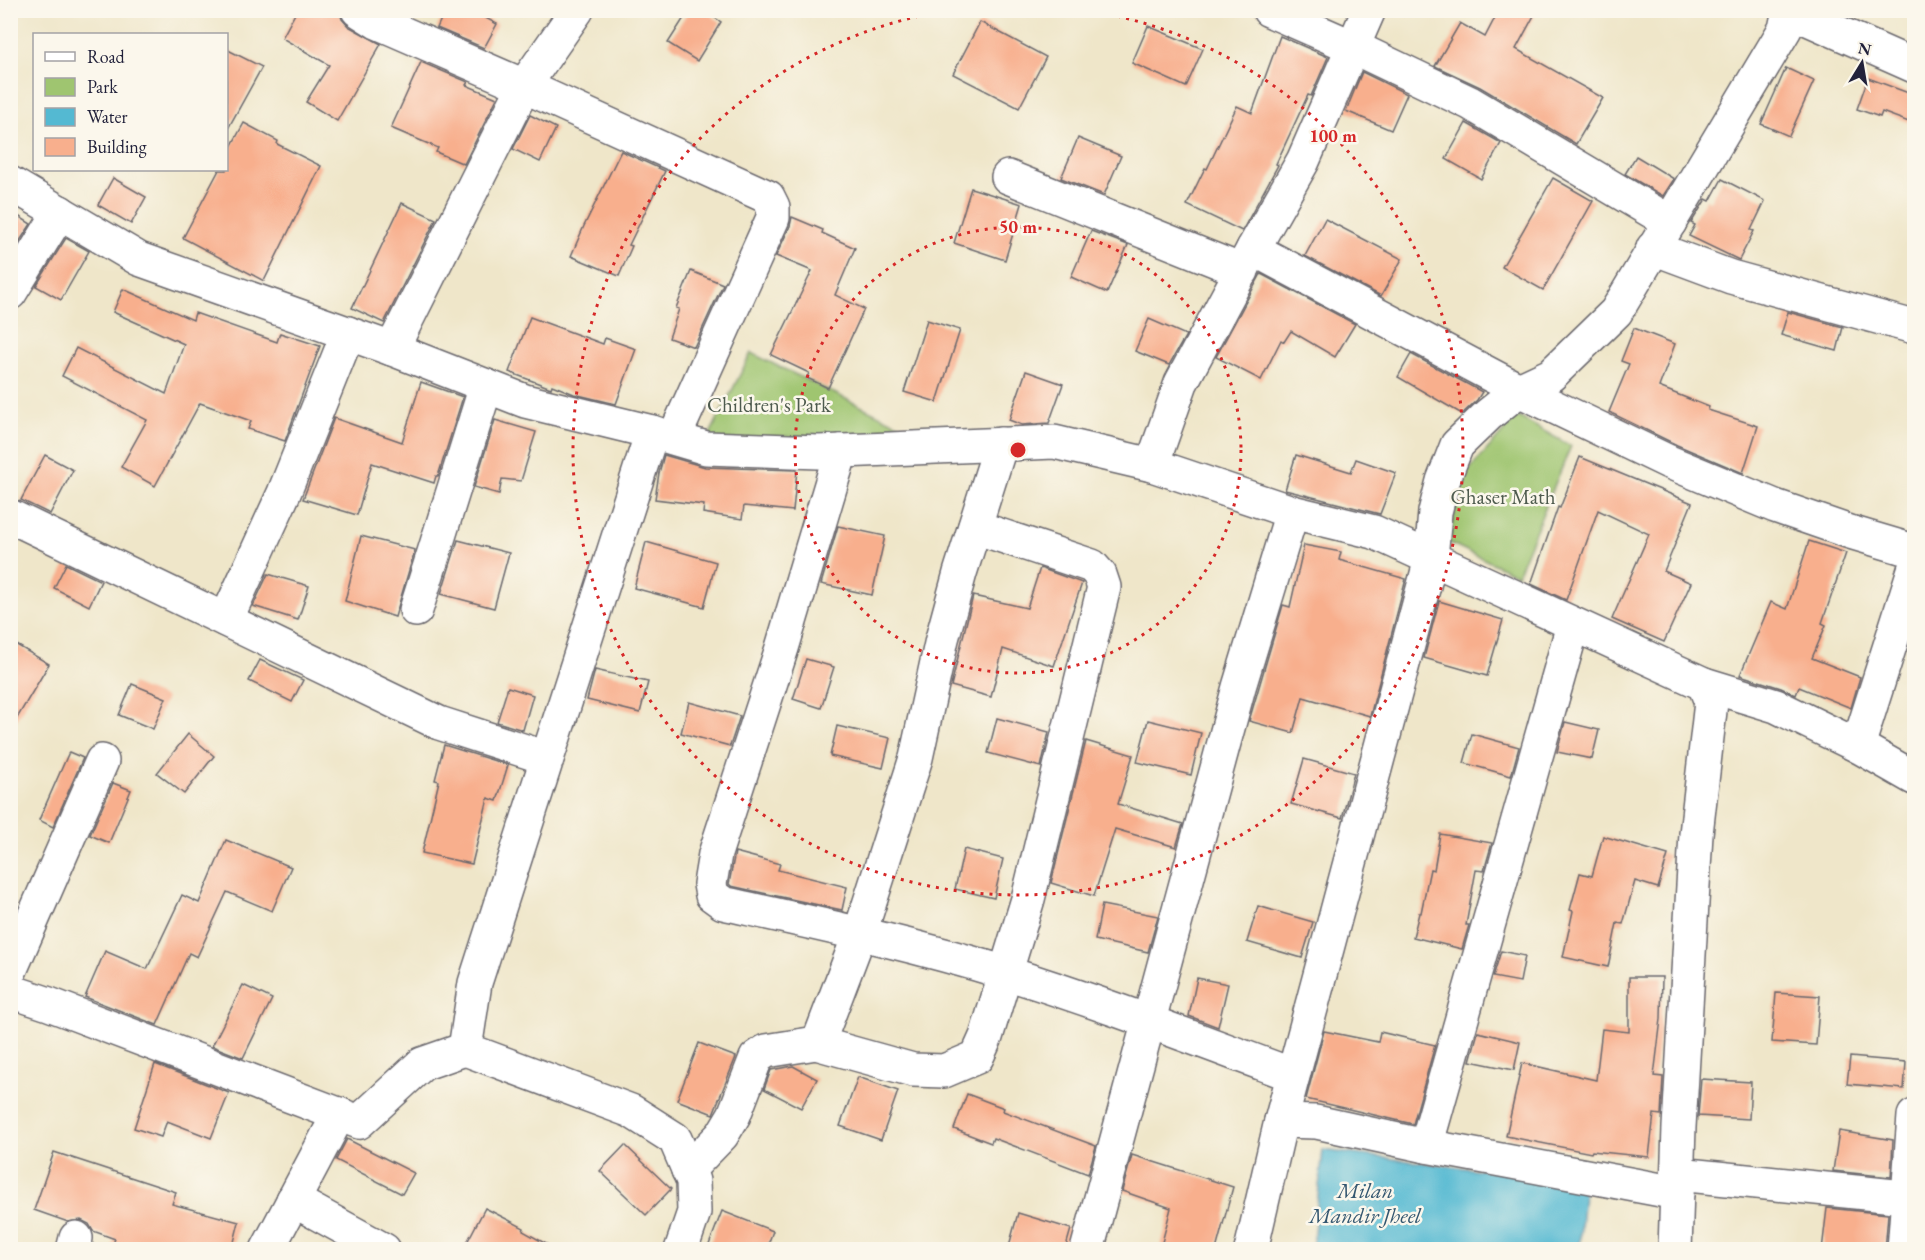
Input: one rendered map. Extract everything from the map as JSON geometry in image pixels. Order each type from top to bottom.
[{"type":"street","points":[[358,10],[377,22],[768,197],[773,207],[773,218],[663,435],[547,758],[475,982],[465,1050]]},
{"type":"street","points":[[392,349],[524,86],[577,10]]},
{"type":"street","points":[[1269,10],[1470,103],[1662,235],[1731,276],[1914,327]]},
{"type":"street","points":[[1152,465],[1181,383],[1303,161],[1369,10]]},
{"type":"street","points":[[1251,1250],[1281,1121],[1431,559],[1435,512],[1443,481],[1457,445],[1488,415],[1519,390],[1551,375],[1616,312],[1785,29],[1790,11],[1914,66]]},
{"type":"street","points":[[1008,177],[1248,260],[1669,462],[1775,506],[1914,551]]},
{"type":"street","points":[[10,183],[139,259],[392,349],[525,401],[706,448],[841,451],[1054,442],[1152,465],[1292,512],[1374,532],[1704,684],[1776,706],[1858,746],[1914,778]]},
{"type":"street","points":[[10,293],[60,212]]},
{"type":"street","points":[[226,620],[284,493],[348,333]]},
{"type":"street","points":[[416,610],[486,386]]},
{"type":"street","points":[[816,1043],[820,1038],[860,933],[916,758],[942,639],[1001,444]]},
{"type":"street","points":[[841,451],[782,648],[715,854],[710,884],[712,895],[723,903],[860,933],[1005,973],[1293,1075]]},
{"type":"street","points":[[1087,1250],[1239,687],[1292,512]]},
{"type":"street","points":[[10,516],[440,723],[547,758]]},
{"type":"street","points":[[688,1170],[722,1135],[734,1115],[756,1058],[766,1051],[816,1043],[913,1070],[944,1071],[977,1057],[986,1037],[1028,899],[1104,587],[1100,575],[1092,566],[975,526]]},
{"type":"street","points":[[1858,746],[1914,570]]},
{"type":"street","points":[[1426,1146],[1573,625]]},
{"type":"street","points":[[1675,1250],[1696,834],[1711,702],[1704,684]]},
{"type":"street","points":[[10,971],[102,761]]},
{"type":"street","points":[[10,991],[359,1122],[422,1064],[465,1050],[631,1111],[675,1139],[693,1181],[694,1212],[684,1248]]},
{"type":"street","points":[[267,1250],[339,1114]]},
{"type":"street","points":[[1904,1250],[1911,1198],[1914,1116]]},
{"type":"street","points":[[1281,1121],[1316,1122],[1426,1146],[1677,1184],[1911,1198]]},
{"type":"street","points":[[293,1200],[384,1250]]},
{"type":"green space","name":"Children's Park","points":[[751,353],[900,425],[892,441],[707,440]]},
{"type":"green space","name":"Ghaser Math","points":[[1517,416],[1571,446],[1517,575],[1448,542],[1462,478]]},
{"type":"water","name":"Milan Mandir Jheel","points":[[1323,1150],[1585,1183],[1579,1249],[1312,1250]]},
{"type":"building","points":[[297,10],[339,10],[348,26],[381,44],[337,121],[306,102],[329,65],[282,38]]},
{"type":"building","points":[[445,10],[471,10],[497,24],[484,48],[437,28]]},
{"type":"building","points":[[689,10],[703,10],[721,22],[697,61],[668,43]]},
{"type":"building","points":[[1499,10],[1537,10],[1516,49],[1603,98],[1576,144],[1480,87],[1435,66],[1460,23],[1485,37]]},
{"type":"building","points":[[980,22],[1046,57],[1019,108],[953,74]]},
{"type":"building","points":[[1148,26],[1203,49],[1186,87],[1132,63]]},
{"type":"building","points":[[1280,36],[1328,57],[1276,164],[1278,165],[1242,231],[1187,205],[1237,106],[1252,113]]},
{"type":"building","points":[[228,50],[262,67],[228,128]]},
{"type":"building","points":[[421,62],[468,82],[466,85],[497,98],[464,164],[436,152],[438,148],[391,128]]},
{"type":"building","points":[[1786,68],[1814,81],[1789,136],[1761,124]]},
{"type":"building","points":[[1362,72],[1407,94],[1391,130],[1346,111]]},
{"type":"building","points":[[1868,78],[1914,95],[1914,124],[1882,112],[1880,117],[1857,109]]},
{"type":"building","points":[[530,115],[556,128],[540,162],[513,149]]},
{"type":"building","points":[[244,123],[278,141],[277,144],[321,166],[264,281],[183,238],[218,171],[228,171],[228,152]]},
{"type":"building","points":[[1466,123],[1501,143],[1481,179],[1446,159]]},
{"type":"building","points":[[1078,138],[1121,156],[1104,195],[1061,178]]},
{"type":"building","points":[[621,151],[665,171],[629,245],[632,246],[619,276],[571,256]]},
{"type":"building","points":[[1636,156],[1674,179],[1663,196],[1625,174]]},
{"type":"building","points":[[113,178],[146,197],[131,224],[98,205]]},
{"type":"building","points":[[1553,178],[1593,201],[1543,290],[1502,267]]},
{"type":"building","points":[[1722,179],[1765,201],[1751,230],[1754,231],[1739,260],[1689,236],[1695,225],[1691,223],[1706,199],[1710,201]]},
{"type":"building","points":[[971,188],[1022,204],[1005,260],[954,243]]},
{"type":"building","points":[[402,203],[436,219],[384,323],[352,308]]},
{"type":"building","points":[[10,211],[31,224],[10,256]]},
{"type":"building","points":[[792,217],[823,230],[822,233],[855,248],[835,295],[864,309],[828,388],[807,378],[809,373],[771,355],[812,271],[776,256]]},
{"type":"building","points":[[1325,219],[1402,259],[1381,296],[1305,256]]},
{"type":"building","points":[[1091,231],[1128,245],[1107,293],[1071,277]]},
{"type":"building","points":[[66,238],[89,251],[61,300],[36,286]]},
{"type":"building","points":[[691,271],[723,284],[694,347],[669,338],[679,309],[676,308]]},
{"type":"building","points":[[1261,274],[1355,324],[1335,357],[1291,331],[1284,342],[1281,340],[1261,380],[1216,357]]},
{"type":"building","points":[[123,289],[193,320],[195,313],[277,342],[280,333],[320,346],[285,441],[248,429],[251,421],[200,403],[155,486],[121,467],[147,420],[62,376],[76,348],[166,394],[184,344],[113,312]]},
{"type":"building","points":[[1788,312],[1843,327],[1837,351],[1781,335]]},
{"type":"building","points":[[530,317],[603,344],[605,338],[636,349],[616,404],[574,394],[552,385],[551,388],[509,372]]},
{"type":"building","points":[[1149,319],[1186,335],[1169,365],[1135,351]]},
{"type":"building","points":[[927,320],[960,330],[937,402],[904,392]]},
{"type":"building","points":[[1634,328],[1675,344],[1659,387],[1709,407],[1708,410],[1758,426],[1743,473],[1677,445],[1609,412],[1629,364],[1621,361]]},
{"type":"building","points":[[1411,354],[1482,392],[1462,414],[1398,377]]},
{"type":"building","points":[[1026,371],[1063,384],[1049,423],[1022,425],[1009,420]]},
{"type":"building","points":[[421,382],[463,397],[434,483],[372,463],[357,515],[303,499],[334,418],[402,442]]},
{"type":"building","points":[[495,420],[536,432],[521,481],[502,479],[499,494],[474,487]]},
{"type":"building","points":[[45,455],[73,470],[50,514],[21,500]]},
{"type":"building","points":[[664,455],[705,467],[797,470],[793,511],[744,506],[742,519],[703,513],[704,505],[655,499]]},
{"type":"building","points":[[1296,455],[1351,472],[1356,459],[1396,473],[1380,514],[1285,490]]},
{"type":"building","points":[[1580,457],[1692,503],[1664,571],[1691,583],[1664,642],[1612,619],[1649,534],[1598,510],[1566,600],[1531,584],[1558,507],[1560,508]]},
{"type":"building","points":[[838,526],[885,536],[872,595],[821,584]]},
{"type":"building","points":[[361,536],[415,550],[395,617],[345,601]]},
{"type":"building","points":[[458,540],[509,553],[494,608],[441,594]]},
{"type":"building","points":[[1809,541],[1846,553],[1822,623],[1826,625],[1812,658],[1860,677],[1851,708],[1799,687],[1796,695],[1740,675],[1771,602],[1787,609]]},
{"type":"building","points":[[646,542],[716,562],[704,607],[634,588]]},
{"type":"building","points":[[1304,545],[1341,552],[1339,560],[1406,579],[1370,716],[1303,697],[1293,733],[1249,721],[1283,605],[1290,607]]},
{"type":"building","points":[[66,564],[101,581],[89,606],[54,588]]},
{"type":"building","points":[[1040,568],[1082,583],[1054,666],[1003,649],[991,697],[951,686],[973,596],[1027,608]]},
{"type":"building","points":[[268,574],[309,586],[298,620],[253,606]]},
{"type":"building","points":[[1439,601],[1503,620],[1487,676],[1424,658]]},
{"type":"building","points":[[10,641],[49,664],[10,730]]},
{"type":"building","points":[[806,659],[834,667],[821,708],[793,699]]},
{"type":"building","points":[[260,660],[303,680],[292,702],[249,681]]},
{"type":"building","points":[[595,670],[648,682],[640,713],[587,700]]},
{"type":"building","points":[[132,684],[166,698],[153,729],[119,715]]},
{"type":"building","points":[[508,687],[533,695],[523,730],[497,722]]},
{"type":"building","points":[[689,702],[740,716],[730,746],[681,733]]},
{"type":"building","points":[[997,718],[1049,732],[1041,767],[988,753]]},
{"type":"building","points":[[1148,720],[1201,733],[1191,775],[1137,762]]},
{"type":"building","points":[[1565,722],[1599,730],[1592,759],[1557,752]]},
{"type":"building","points":[[837,726],[890,738],[883,768],[830,756]]},
{"type":"building","points":[[188,734],[214,756],[184,794],[157,773]]},
{"type":"building","points":[[1472,734],[1519,747],[1511,776],[1464,763]]},
{"type":"building","points":[[1086,741],[1133,755],[1118,804],[1183,824],[1176,847],[1115,829],[1094,896],[1051,883]]},
{"type":"building","points":[[444,745],[508,765],[497,801],[488,798],[472,864],[422,853],[439,781],[435,780]]},
{"type":"building","points":[[69,752],[83,758],[53,827],[39,820]]},
{"type":"building","points":[[1304,759],[1354,773],[1342,818],[1291,804]]},
{"type":"building","points":[[113,783],[131,790],[109,843],[90,835]]},
{"type":"building","points":[[1440,834],[1492,843],[1484,871],[1476,870],[1466,925],[1469,925],[1462,949],[1413,937],[1419,913],[1421,913],[1430,869],[1434,870]]},
{"type":"building","points":[[1603,836],[1668,855],[1658,888],[1635,881],[1623,924],[1617,923],[1608,967],[1563,957],[1573,911],[1570,910],[1580,873],[1592,876]]},
{"type":"building","points":[[226,840],[291,867],[272,911],[227,892],[197,957],[189,953],[157,1025],[85,997],[105,951],[147,969],[182,895],[199,903]]},
{"type":"building","points":[[964,849],[1003,859],[994,898],[955,889]]},
{"type":"building","points":[[735,852],[780,864],[778,870],[847,887],[842,910],[731,886],[729,884]]},
{"type":"building","points":[[1102,905],[1158,916],[1148,952],[1095,940]]},
{"type":"building","points":[[1258,906],[1313,922],[1302,958],[1247,942]]},
{"type":"building","points":[[1501,951],[1525,956],[1520,982],[1493,977]]},
{"type":"building","points":[[1629,977],[1662,977],[1661,1019],[1654,1076],[1663,1077],[1661,1115],[1654,1114],[1649,1157],[1592,1151],[1591,1153],[1506,1136],[1522,1063],[1596,1080],[1602,1029],[1629,1032]]},
{"type":"building","points":[[1197,978],[1228,984],[1218,1027],[1189,1016]]},
{"type":"building","points":[[243,985],[272,999],[243,1058],[212,1046]]},
{"type":"building","points":[[1776,993],[1820,996],[1816,1045],[1772,1042]]},
{"type":"building","points":[[1324,1031],[1378,1042],[1380,1032],[1435,1045],[1413,1124],[1306,1099]]},
{"type":"building","points":[[1478,1032],[1520,1042],[1514,1070],[1470,1061]]},
{"type":"building","points":[[699,1043],[736,1057],[713,1114],[677,1100]]},
{"type":"building","points":[[1850,1057],[1906,1062],[1904,1089],[1847,1084]]},
{"type":"building","points":[[155,1064],[229,1093],[211,1138],[167,1121],[161,1137],[134,1128]]},
{"type":"building","points":[[793,1066],[817,1079],[801,1108],[764,1089],[771,1070]]},
{"type":"building","points":[[858,1077],[898,1091],[881,1140],[840,1126]]},
{"type":"building","points":[[1701,1079],[1751,1082],[1749,1119],[1698,1116]]},
{"type":"building","points":[[967,1094],[1004,1108],[1003,1111],[1096,1146],[1088,1174],[993,1138],[991,1143],[954,1129]]},
{"type":"building","points":[[1839,1131],[1893,1140],[1891,1177],[1833,1171]]},
{"type":"building","points":[[347,1139],[414,1173],[402,1194],[336,1160]]},
{"type":"building","points":[[625,1145],[671,1189],[646,1215],[600,1171]]},
{"type":"building","points":[[54,1152],[176,1192],[172,1204],[239,1222],[232,1250],[110,1250],[115,1239],[93,1231],[89,1224],[81,1220],[68,1222],[34,1210]]},
{"type":"building","points":[[1132,1155],[1233,1187],[1216,1250],[1160,1250],[1171,1208],[1122,1191]]},
{"type":"building","points":[[485,1208],[524,1228],[523,1231],[557,1250],[463,1250]]},
{"type":"building","points":[[1827,1208],[1888,1214],[1885,1250],[1822,1250]]},
{"type":"building","points":[[722,1211],[773,1231],[766,1250],[707,1250]]},
{"type":"building","points":[[1018,1213],[1071,1229],[1065,1250],[1023,1250],[1009,1246]]}]
